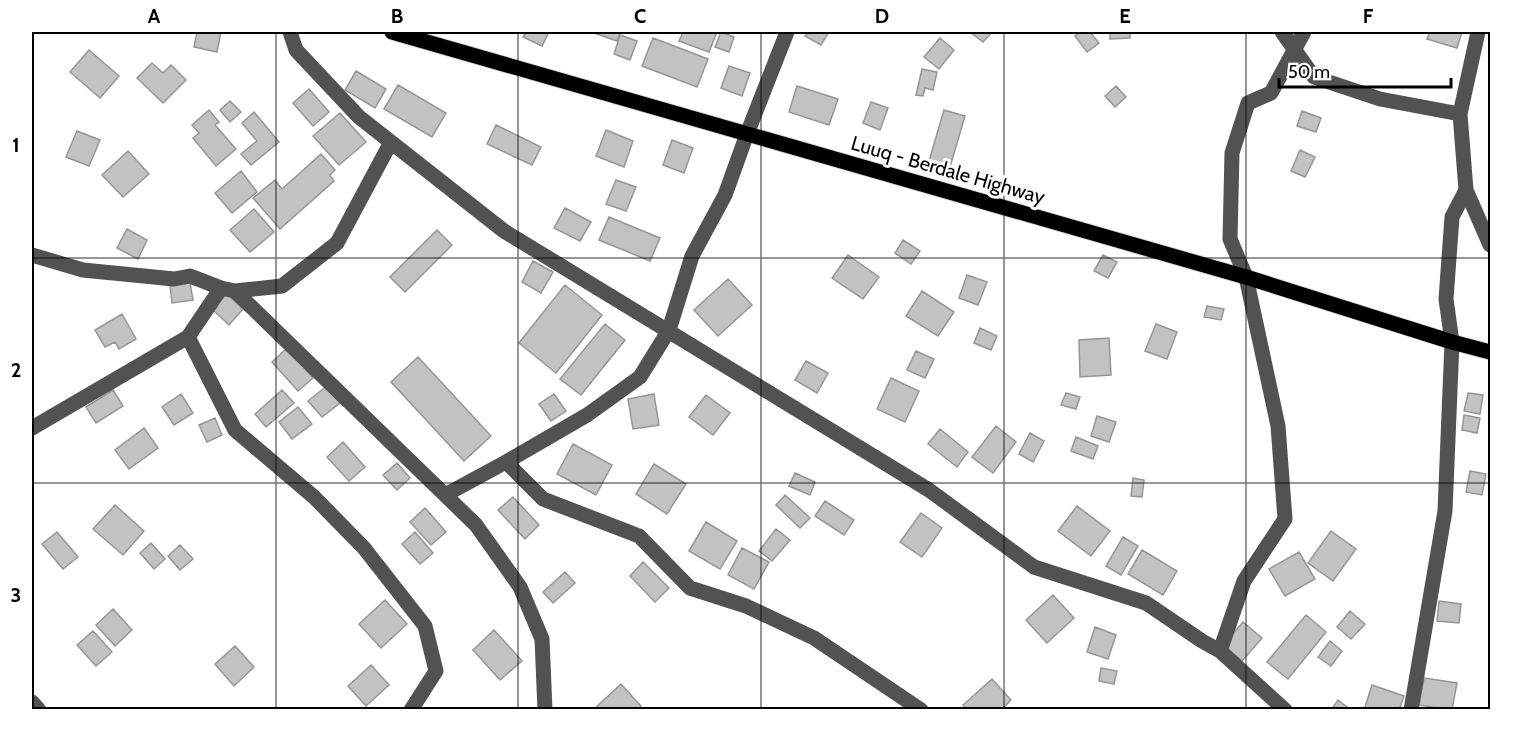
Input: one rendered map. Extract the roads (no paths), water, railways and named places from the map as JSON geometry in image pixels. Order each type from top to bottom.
[{"type":"main road","name":"Luuq - Berdale Highway","points":[[392,32],[1246,277],[1452,342],[1491,352]]},
{"type":"street","points":[[290,32],[296,50],[359,117],[504,231],[929,490],[1034,567],[1146,603],[1220,651],[1267,703],[1285,710]]},
{"type":"street","points":[[445,495],[587,415],[640,377],[669,330],[692,256],[725,195],[787,32]]},
{"type":"street","points":[[1282,32],[1314,77],[1380,99],[1460,114]]},
{"type":"street","points":[[1220,651],[1244,581],[1285,519],[1278,426],[1246,277],[1230,239],[1232,153],[1248,103],[1271,93],[1304,32]]},
{"type":"street","points":[[1478,32],[1460,114],[1466,190],[1491,245]]},
{"type":"street","points":[[32,428],[188,337],[228,290],[282,286],[337,243],[391,142]]},
{"type":"street","points":[[1412,710],[1445,511],[1452,342],[1446,299],[1452,216],[1466,190]]},
{"type":"street","points":[[32,255],[83,270],[174,279],[190,276],[228,290],[476,525],[520,587],[542,639],[545,710]]},
{"type":"street","points":[[188,337],[235,430],[314,497],[364,549],[425,626],[436,671],[411,710]]},
{"type":"street","points":[[507,462],[543,499],[639,536],[690,588],[746,606],[814,638],[921,710]]},
{"type":"street","points":[[32,702],[39,710]]}]
